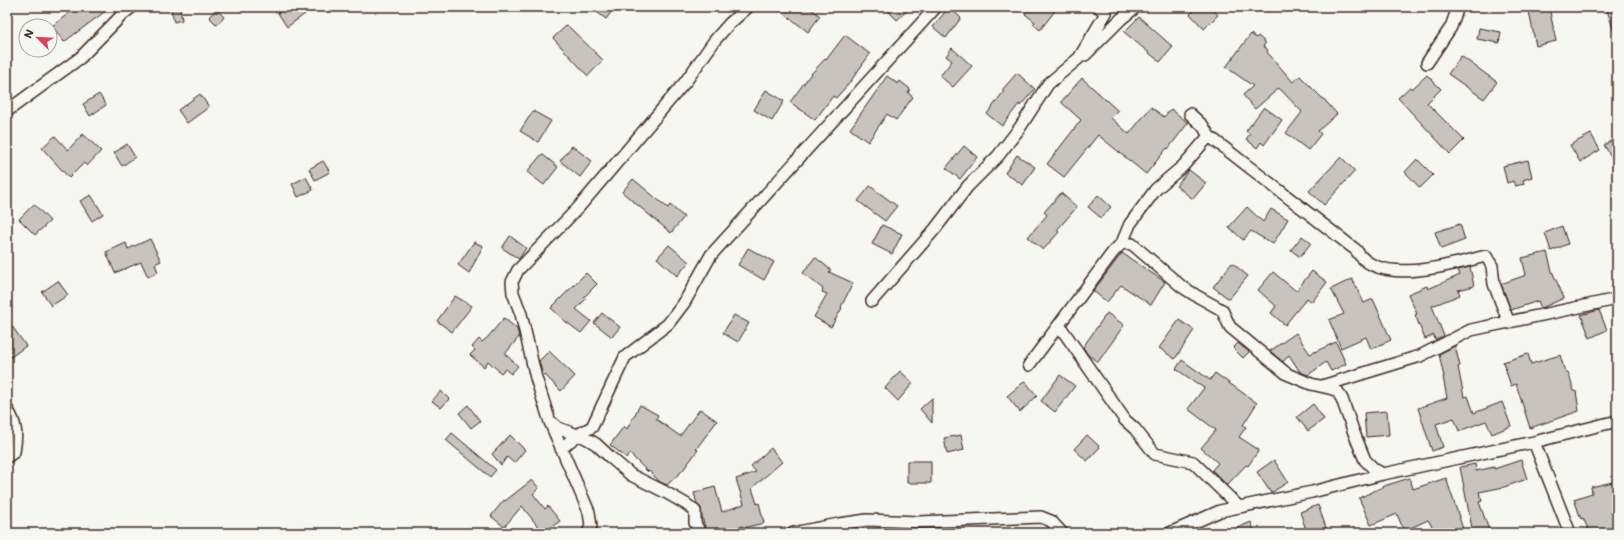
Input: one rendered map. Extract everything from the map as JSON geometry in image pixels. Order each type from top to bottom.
[{"type":"street","points":[[7,111],[80,58],[123,14],[132,7]]},
{"type":"street","points":[[561,449],[577,434],[592,427],[625,357],[668,324],[684,303],[712,255],[936,7]]},
{"type":"street","points":[[872,302],[935,229],[968,186],[998,156],[1019,129],[1048,84],[1079,58],[1106,13],[1099,7]]},
{"type":"street","points":[[1048,84],[1057,86],[1064,80],[1077,63],[1121,19],[1136,7]]},
{"type":"street","points":[[1426,63],[1451,27],[1458,7]]},
{"type":"street","points":[[588,533],[591,526],[589,512],[550,422],[536,378],[521,314],[513,293],[512,282],[518,270],[579,207],[686,81],[715,40],[740,9]]},
{"type":"street","points":[[1190,114],[1203,126],[1209,136],[1356,250],[1361,258],[1383,269],[1399,271],[1433,268],[1486,256],[1492,266],[1494,284],[1509,323]]},
{"type":"street","points":[[1029,365],[1113,252],[1122,243],[1130,224],[1156,189],[1183,166],[1209,136]]},
{"type":"street","points":[[1122,243],[1132,244],[1181,286],[1222,310],[1230,327],[1287,374],[1311,384],[1333,389],[1338,392],[1365,460],[1374,469],[1383,474]]},
{"type":"street","points":[[1322,386],[1420,356],[1471,330],[1617,299]]},
{"type":"street","points":[[1059,325],[1124,420],[1136,429],[1155,454],[1193,462],[1238,506]]},
{"type":"street","points":[[7,409],[13,418],[17,435],[14,452],[7,457]]},
{"type":"street","points":[[1170,533],[1220,510],[1312,492],[1383,474],[1534,442],[1617,421]]},
{"type":"street","points":[[550,422],[558,428],[577,434],[596,444],[631,475],[686,504],[695,512],[695,523],[700,533]]},
{"type":"street","points":[[1534,442],[1570,533]]},
{"type":"street","points":[[793,533],[867,520],[919,522],[1041,517],[1051,521],[1062,533]]},
{"type":"building","points":[[77,7],[111,7],[64,42],[58,34],[58,21]]},
{"type":"building","points":[[180,7],[182,20],[174,22],[171,9]]},
{"type":"building","points":[[286,7],[301,7],[305,14],[287,27],[278,13]]},
{"type":"building","points":[[590,7],[606,7],[612,11],[606,19]]},
{"type":"building","points":[[776,7],[809,7],[820,16],[808,32]]},
{"type":"building","points":[[884,7],[911,7],[897,20]]},
{"type":"building","points":[[949,7],[961,18],[946,38],[933,27]]},
{"type":"building","points":[[1030,7],[1058,7],[1040,30],[1033,24],[1035,22],[1025,14]]},
{"type":"building","points":[[1198,7],[1211,7],[1218,15],[1204,29],[1190,14]]},
{"type":"building","points":[[1528,7],[1549,7],[1556,41],[1536,46]]},
{"type":"building","points":[[1606,7],[1617,7],[1617,35],[1615,35]]},
{"type":"building","points":[[216,9],[224,17],[217,25],[209,17]]},
{"type":"building","points":[[1139,17],[1173,47],[1160,62],[1124,32]]},
{"type":"building","points":[[567,25],[603,60],[588,76],[553,38]]},
{"type":"building","points":[[1479,28],[1501,32],[1499,43],[1477,39]]},
{"type":"building","points":[[1251,34],[1256,38],[1258,36],[1266,43],[1263,46],[1268,50],[1267,52],[1293,82],[1300,76],[1337,114],[1318,131],[1321,134],[1308,150],[1286,133],[1302,112],[1279,88],[1255,109],[1243,95],[1253,86],[1226,67]]},
{"type":"building","points":[[845,35],[870,54],[850,82],[836,98],[833,96],[815,120],[790,102],[810,75],[825,59],[826,60]]},
{"type":"building","points":[[952,48],[972,66],[953,87],[940,76],[952,61],[946,56]]},
{"type":"building","points":[[1461,56],[1497,82],[1484,99],[1448,74]]},
{"type":"building","points":[[1017,73],[1035,89],[1020,106],[1019,104],[1002,126],[987,114],[1004,91],[1002,90]]},
{"type":"building","points":[[1427,75],[1441,89],[1427,103],[1464,140],[1450,154],[1398,98],[1410,87],[1412,89]]},
{"type":"building","points":[[887,76],[898,84],[900,81],[910,89],[908,93],[913,97],[896,120],[887,114],[868,142],[850,129]]},
{"type":"building","points":[[1082,78],[1118,111],[1111,118],[1129,134],[1151,107],[1164,117],[1171,109],[1188,123],[1146,174],[1098,135],[1064,177],[1047,164],[1081,120],[1061,102]]},
{"type":"building","points":[[766,90],[784,101],[772,121],[754,110]]},
{"type":"building","points":[[99,94],[106,105],[90,116],[83,104]]},
{"type":"building","points":[[200,94],[209,107],[187,123],[178,110]]},
{"type":"building","points":[[1264,107],[1282,120],[1264,145],[1261,142],[1257,148],[1246,139],[1250,134],[1246,131]]},
{"type":"building","points":[[533,111],[551,121],[538,142],[520,131]]},
{"type":"building","points":[[83,134],[101,151],[87,166],[84,163],[69,178],[42,148],[55,136],[68,150]]},
{"type":"building","points":[[1591,134],[1600,150],[1580,162],[1570,145]]},
{"type":"building","points":[[1617,137],[1617,166],[1604,145]]},
{"type":"building","points":[[127,144],[135,157],[122,166],[114,153]]},
{"type":"building","points":[[572,146],[592,161],[580,177],[560,161]]},
{"type":"building","points":[[964,146],[977,157],[960,179],[946,168]]},
{"type":"building","points":[[542,154],[558,167],[544,185],[527,172]]},
{"type":"building","points":[[1017,155],[1035,167],[1023,185],[1005,173]]},
{"type":"building","points":[[1341,157],[1355,171],[1324,205],[1309,191]]},
{"type":"building","points":[[1417,159],[1433,175],[1420,188],[1405,172]]},
{"type":"building","points":[[1528,160],[1532,177],[1523,180],[1524,184],[1515,186],[1513,181],[1507,183],[1503,166]]},
{"type":"building","points":[[323,161],[330,172],[315,180],[309,169]]},
{"type":"building","points":[[1189,170],[1206,183],[1193,199],[1176,186]]},
{"type":"building","points":[[306,177],[313,190],[298,197],[292,184]]},
{"type":"building","points":[[633,179],[668,208],[670,205],[684,217],[671,233],[622,192]]},
{"type":"building","points":[[870,186],[897,206],[885,221],[858,201]]},
{"type":"building","points":[[1061,193],[1077,207],[1057,230],[1059,232],[1043,250],[1028,237],[1047,215],[1044,212]]},
{"type":"building","points":[[91,195],[103,214],[92,221],[80,201]]},
{"type":"building","points":[[1098,195],[1111,207],[1101,218],[1088,207]]},
{"type":"building","points":[[34,204],[50,221],[35,235],[19,219]]},
{"type":"building","points":[[1247,207],[1263,222],[1271,209],[1288,219],[1273,244],[1251,231],[1243,240],[1229,227]]},
{"type":"building","points":[[1460,224],[1465,240],[1441,249],[1435,232]]},
{"type":"building","points":[[882,225],[902,234],[892,254],[872,244]]},
{"type":"building","points":[[1562,226],[1568,244],[1551,251],[1545,233]]},
{"type":"building","points":[[510,236],[526,248],[519,259],[502,248]]},
{"type":"building","points":[[1302,236],[1311,243],[1300,257],[1291,250]]},
{"type":"building","points":[[150,239],[161,261],[155,264],[158,272],[148,277],[141,262],[115,273],[106,252],[126,243],[128,249]]},
{"type":"building","points":[[474,242],[483,246],[469,273],[458,265]]},
{"type":"building","points":[[669,245],[689,262],[677,276],[657,258]]},
{"type":"building","points":[[748,248],[774,262],[764,280],[738,265]]},
{"type":"building","points":[[1547,252],[1552,271],[1564,298],[1541,308],[1538,301],[1511,310],[1501,284],[1526,275],[1522,258]]},
{"type":"building","points":[[1122,253],[1165,282],[1151,305],[1121,285],[1107,302],[1093,291]]},
{"type":"building","points":[[815,257],[831,270],[829,272],[853,283],[841,307],[842,308],[831,327],[814,317],[827,294],[822,292],[823,289],[803,273]]},
{"type":"building","points":[[1232,263],[1248,276],[1229,299],[1213,287]]},
{"type":"building","points":[[1470,267],[1474,286],[1458,290],[1460,295],[1432,306],[1444,336],[1435,340],[1434,335],[1425,339],[1415,315],[1417,314],[1408,294],[1427,286],[1428,289],[1460,275],[1458,270]]},
{"type":"building","points":[[1312,271],[1327,282],[1312,302],[1307,298],[1285,325],[1271,313],[1276,306],[1258,290],[1273,272],[1296,291]]},
{"type":"building","points":[[586,273],[597,284],[584,297],[586,299],[576,309],[591,321],[581,333],[551,308]]},
{"type":"building","points":[[1352,279],[1364,303],[1373,299],[1391,340],[1371,349],[1366,337],[1341,348],[1329,320],[1344,314],[1331,289]]},
{"type":"building","points":[[58,281],[68,295],[51,306],[42,292]]},
{"type":"building","points":[[455,296],[472,306],[452,332],[437,321]]},
{"type":"building","points":[[1599,310],[1607,330],[1590,338],[1581,315]]},
{"type":"building","points":[[602,313],[620,327],[612,337],[594,323]]},
{"type":"building","points":[[1107,313],[1124,325],[1098,362],[1088,355],[1083,347]]},
{"type":"building","points":[[734,315],[749,323],[738,342],[723,333]]},
{"type":"building","points":[[504,318],[517,329],[519,337],[505,354],[518,366],[511,374],[505,369],[501,373],[488,361],[484,367],[470,355],[475,350],[472,347],[479,339],[482,342],[487,338]]},
{"type":"building","points":[[7,319],[26,346],[11,357],[7,350]]},
{"type":"building","points":[[1179,320],[1194,330],[1175,359],[1159,348]]},
{"type":"building","points":[[1296,333],[1310,354],[1336,342],[1346,364],[1331,371],[1326,362],[1308,375],[1300,372],[1289,355],[1283,362],[1270,351]]},
{"type":"building","points":[[1238,343],[1249,352],[1243,358],[1233,348]]},
{"type":"building","points":[[1455,346],[1460,366],[1458,367],[1464,397],[1468,396],[1474,413],[1502,402],[1511,426],[1492,434],[1486,421],[1459,431],[1454,418],[1436,424],[1443,447],[1432,451],[1418,408],[1447,398],[1439,354]]},
{"type":"building","points":[[549,351],[575,376],[561,391],[542,372],[539,361]]},
{"type":"building","points":[[1528,354],[1531,364],[1560,355],[1565,372],[1568,372],[1574,391],[1576,391],[1579,411],[1530,428],[1516,384],[1511,386],[1503,362]]},
{"type":"building","points":[[1182,360],[1210,380],[1215,373],[1257,403],[1243,425],[1246,427],[1239,437],[1259,450],[1248,466],[1246,465],[1227,485],[1212,470],[1218,463],[1201,448],[1216,430],[1188,409],[1204,388],[1176,369]]},
{"type":"building","points":[[900,371],[913,383],[898,401],[885,388]]},
{"type":"building","points":[[1060,375],[1075,386],[1055,412],[1041,401]]},
{"type":"building","points":[[1025,381],[1037,396],[1020,412],[1007,396]]},
{"type":"building","points":[[441,391],[449,399],[441,408],[432,401]]},
{"type":"building","points":[[932,398],[932,423],[920,409]]},
{"type":"building","points":[[1313,404],[1324,419],[1308,431],[1297,417]]},
{"type":"building","points":[[468,405],[480,421],[471,428],[459,413]]},
{"type":"building","points":[[640,405],[658,415],[656,419],[680,436],[700,409],[717,421],[696,449],[698,450],[683,470],[667,485],[660,482],[649,471],[648,472],[630,454],[627,458],[610,445],[624,426],[627,429]]},
{"type":"building","points":[[1387,411],[1389,435],[1366,437],[1364,413]]},
{"type":"building","points":[[452,433],[496,470],[490,477],[446,440]]},
{"type":"building","points":[[510,435],[525,450],[514,463],[507,457],[501,465],[492,454]]},
{"type":"building","points":[[961,435],[964,450],[947,454],[944,438]]},
{"type":"building","points":[[1087,435],[1100,447],[1087,461],[1074,449]]},
{"type":"building","points":[[771,448],[782,462],[752,488],[757,504],[759,503],[764,523],[743,528],[743,526],[723,533],[707,533],[701,508],[697,504],[694,493],[715,487],[722,512],[744,504],[736,479],[756,472],[751,466]]},
{"type":"building","points":[[1274,460],[1288,482],[1271,493],[1257,472]]},
{"type":"building","points":[[1521,460],[1527,479],[1504,487],[1479,492],[1482,501],[1479,502],[1490,533],[1473,533],[1460,467],[1475,464],[1476,471],[1494,467],[1494,469]]},
{"type":"building","points":[[907,461],[931,461],[931,483],[907,483]]},
{"type":"building","points":[[1410,478],[1413,489],[1446,478],[1463,529],[1456,533],[1436,533],[1428,520],[1404,531],[1397,514],[1371,525],[1359,498],[1387,485]]},
{"type":"building","points":[[532,480],[539,488],[533,494],[545,509],[548,506],[560,521],[543,533],[522,506],[504,527],[491,516],[504,500],[505,501]]},
{"type":"building","points":[[1617,481],[1617,528],[1607,533],[1590,533],[1583,518],[1581,519],[1574,499],[1592,493],[1591,487]]},
{"type":"building","points":[[1318,505],[1328,533],[1307,533],[1300,512]]},
{"type":"building","points":[[1251,522],[1255,533],[1226,533]]}]
